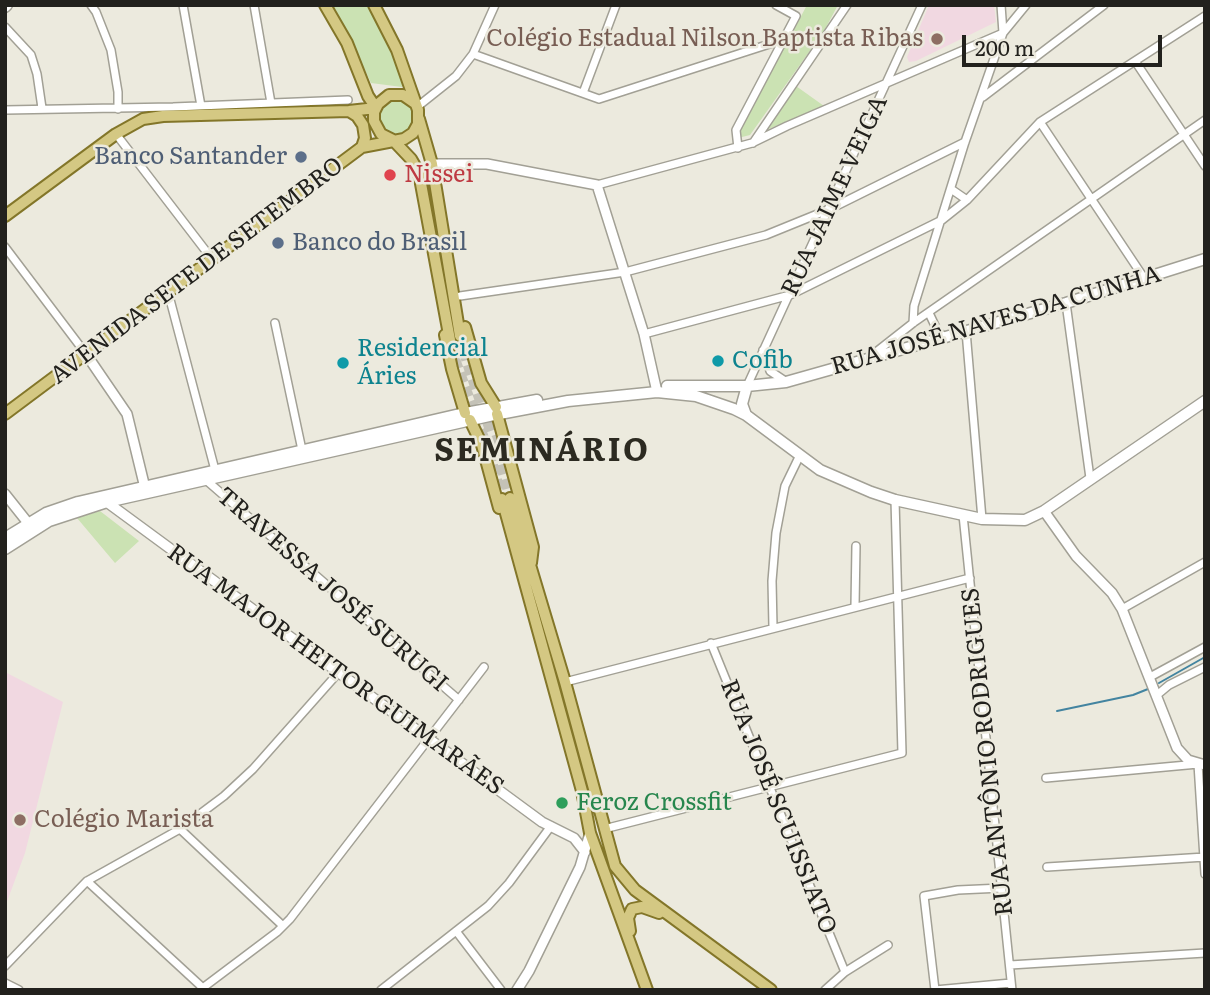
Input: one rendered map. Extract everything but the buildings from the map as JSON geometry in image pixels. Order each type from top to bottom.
[{"type":"main road","points":[[325,5],[356,63],[378,130],[393,140],[419,173],[442,262],[460,296],[473,362],[483,388],[497,410],[533,547],[526,567]]},
{"type":"main road","points":[[374,5],[397,50],[417,107],[432,164],[442,262],[455,338]]},
{"type":"main road","points":[[5,216],[116,134],[143,119],[316,111],[348,105],[370,108],[385,97],[398,94],[407,97],[417,107]]},
{"type":"main road","points":[[303,101],[316,111]]},
{"type":"main road","points":[[348,105],[363,125],[365,135],[362,147]]},
{"type":"main road","points":[[163,116],[187,106]]},
{"type":"main road","points":[[393,140],[404,139],[413,133],[419,119]]},
{"type":"main road","name":"AVENIDA SETE DE SETEMBRO","points":[[5,414],[362,147],[393,140]]},
{"type":"main road","points":[[407,155],[422,163],[432,164]]},
{"type":"main road","name":"RUA JOSÉ NAVES DA CUNHA","points":[[657,389],[786,382],[1066,303],[1205,259]]},
{"type":"main road","points":[[442,262],[438,299],[452,369],[468,416],[482,446],[511,554],[526,567],[565,682],[613,859],[624,879],[674,920],[771,990]]},
{"type":"main road","points":[[746,415],[742,404],[747,386]]},
{"type":"main road","points":[[146,490],[215,470],[302,450],[572,395],[657,389],[709,400],[746,415],[820,470],[843,482],[895,500],[982,519],[1026,520],[1044,511],[1205,401]]},
{"type":"main road","points":[[5,538],[104,499],[206,480],[468,416]]},
{"type":"main road","points":[[506,498],[526,567],[590,833],[647,990]]},
{"type":"main road","points":[[5,549],[30,526]]},
{"type":"main road","points":[[633,954],[628,918],[632,909],[642,907],[674,920]]},
{"type":"street","points":[[91,5],[111,50],[118,108]]},
{"type":"street","points":[[183,5],[201,106]]},
{"type":"street","points":[[254,5],[271,103]]},
{"type":"street","points":[[417,107],[456,76],[473,54],[495,5]]},
{"type":"street","points":[[583,93],[616,5]]},
{"type":"street","points":[[738,148],[736,130],[796,16],[776,5]]},
{"type":"street","points":[[752,143],[847,5]]},
{"type":"street","name":"RUA JAIME VEIGA","points":[[747,386],[922,5]]},
{"type":"street","points":[[913,323],[914,306],[965,142],[1003,33],[1002,5]]},
{"type":"street","points":[[432,164],[487,163],[597,185],[738,148],[1003,33],[1026,5]]},
{"type":"street","points":[[982,97],[1104,5]]},
{"type":"street","points":[[644,334],[790,295],[942,220],[967,200],[1040,122],[1205,16]]},
{"type":"street","points":[[5,27],[31,55],[42,108]]},
{"type":"street","points":[[473,54],[599,99],[785,39]]},
{"type":"street","points":[[1135,61],[1205,166]]},
{"type":"street","points":[[5,110],[303,101],[348,105]]},
{"type":"street","points":[[867,360],[913,323],[1205,120]]},
{"type":"street","points":[[1040,122],[1144,278]]},
{"type":"street","points":[[116,134],[212,259]]},
{"type":"street","points":[[460,296],[625,272],[766,235],[830,209],[965,142]]},
{"type":"street","points":[[597,185],[644,334],[657,389]]},
{"type":"street","points":[[951,189],[967,200]]},
{"type":"street","points":[[5,247],[114,391],[127,414],[146,490]]},
{"type":"street","points":[[168,292],[215,470]]},
{"type":"street","points":[[1066,303],[1090,478]]},
{"type":"street","points":[[929,313],[938,332],[945,337]]},
{"type":"street","points":[[275,323],[302,450]]},
{"type":"street","points":[[966,331],[982,519]]},
{"type":"street","points":[[763,350],[770,371],[786,382]]},
{"type":"street","points":[[773,627],[772,581],[776,533],[785,486],[800,455]]},
{"type":"street","name":"TRAVESSA JOSÉ SURUGI","points":[[206,480],[459,699]]},
{"type":"street","points":[[5,494],[30,526]]},
{"type":"street","name":"RUA MAJOR HEITOR GUIMARÃES","points":[[104,499],[551,826],[574,838],[584,852]]},
{"type":"street","points":[[574,838],[902,753],[895,500]]},
{"type":"street","points":[[1044,511],[1076,556],[1112,593],[1122,608],[1177,748],[1183,757],[1201,765]]},
{"type":"street","name":"RUA ANTÔNIO RODRIGUES","points":[[963,515],[1012,986]]},
{"type":"street","points":[[855,606],[856,546]]},
{"type":"street","points":[[1122,608],[1205,562]]},
{"type":"street","points":[[565,682],[970,578]]},
{"type":"street","name":"RUA JOSÉ SCUISSIATO","points":[[711,643],[845,972]]},
{"type":"street","points":[[1150,677],[1205,647]]},
{"type":"street","points":[[87,881],[201,989],[283,926],[484,667]]},
{"type":"street","points":[[1157,695],[1205,667]]},
{"type":"street","points":[[5,966],[87,881],[180,829],[224,796],[253,769],[339,672]]},
{"type":"street","points":[[1046,778],[1201,765]]},
{"type":"street","points":[[1201,765],[1205,874]]},
{"type":"street","points":[[381,990],[499,895],[551,826]]},
{"type":"street","points":[[180,829],[283,926]]},
{"type":"street","points":[[517,990],[580,867],[590,833]]},
{"type":"street","points":[[1047,867],[1204,857]]},
{"type":"street","points":[[580,867],[600,861]]},
{"type":"street","points":[[1002,888],[958,890],[924,897],[935,990],[1012,986]]},
{"type":"street","points":[[456,931],[501,990]]},
{"type":"street","points":[[825,990],[845,972],[888,945]]},
{"type":"street","points":[[1010,965],[1205,953]]},
{"type":"street","points":[[5,982],[19,990]]},
{"type":"shaded area","name":"Colégio Estadual Nilson Baptista Ribas","points":[[929,5],[994,5],[996,22],[909,62],[907,57]]},
{"type":"shaded area","name":"Colégio Marista","points":[[5,672],[63,702],[25,853],[5,907]]},
{"type":"green space","points":[[328,5],[367,5],[389,47],[402,87],[371,83],[352,42]]},
{"type":"green space","points":[[807,5],[838,5],[824,31],[750,135],[738,138],[739,132]]},
{"type":"green space","points":[[796,86],[824,106],[764,131]]},
{"type":"green space","points":[[397,100],[409,105],[414,117],[409,129],[397,134],[385,129],[380,117],[385,105]]},
{"type":"green space","points":[[100,511],[139,541],[115,563],[77,518]]},
{"type":"waterway","points":[[1159,683],[1205,657]]},
{"type":"waterway","points":[[1057,711],[1133,695],[1148,689]]},
{"type":"tunnel","points":[[460,336],[510,498]]},
{"type":"tunnel","points":[[455,359],[488,449]]},
{"type":"tunnel","points":[[493,465],[502,499]]},
{"type":"place","name":"Colégio Estadual Nilson Baptista Ribas","points":[[937,39]]},
{"type":"place","name":"Banco Santander","points":[[301,157]]},
{"type":"place","name":"Nissei","points":[[390,175]]},
{"type":"place","name":"Banco do Brasil","points":[[278,243]]},
{"type":"place","name":"Cofib","points":[[718,361]]},
{"type":"place","name":"Residencial Áries","points":[[343,363]]},
{"type":"place","name":"Feroz Crossfit","points":[[562,803]]},
{"type":"place","name":"Colégio Marista","points":[[20,820]]},
{"type":"district","name":"SEMINÁRIO","points":[[542,452]]}]
